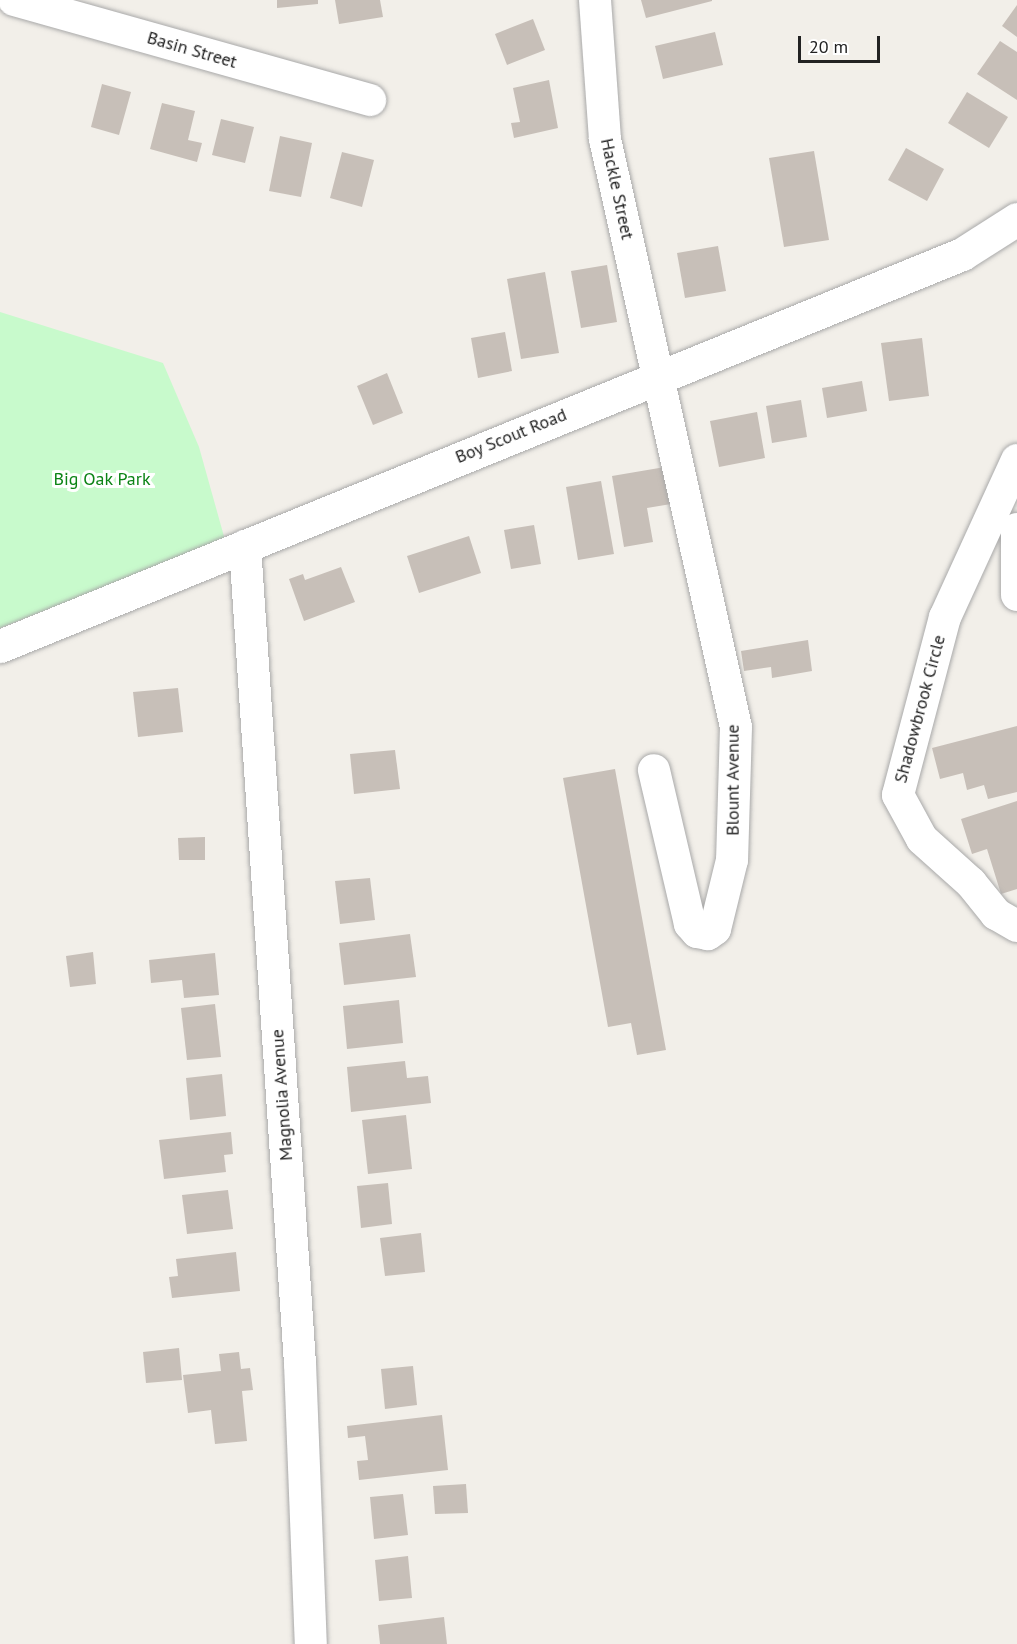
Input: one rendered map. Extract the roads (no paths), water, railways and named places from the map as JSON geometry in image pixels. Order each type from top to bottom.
[{"type":"street","name":"Basin Street","points":[[14,0],[370,100]]},
{"type":"street","name":"Hackle Street","points":[[595,0],[605,139],[658,376]]},
{"type":"street","name":"Boy Scout Road","points":[[0,646],[962,254],[1017,219]]},
{"type":"street","name":"Blount Avenue","points":[[654,770],[690,924],[697,932],[708,934],[715,930],[732,860],[736,728],[658,376]]},
{"type":"street","name":"Shadowbrook Circle","points":[[1017,460],[945,617],[898,795],[922,839],[971,883],[996,914],[1017,926]]},
{"type":"street","points":[[1017,529],[1017,595]]},
{"type":"street","name":"Magnolia Avenue","points":[[245,546],[300,1363],[311,1644]]},
{"type":"park label","name":"Big Oak Park","points":[[102,479]]}]
